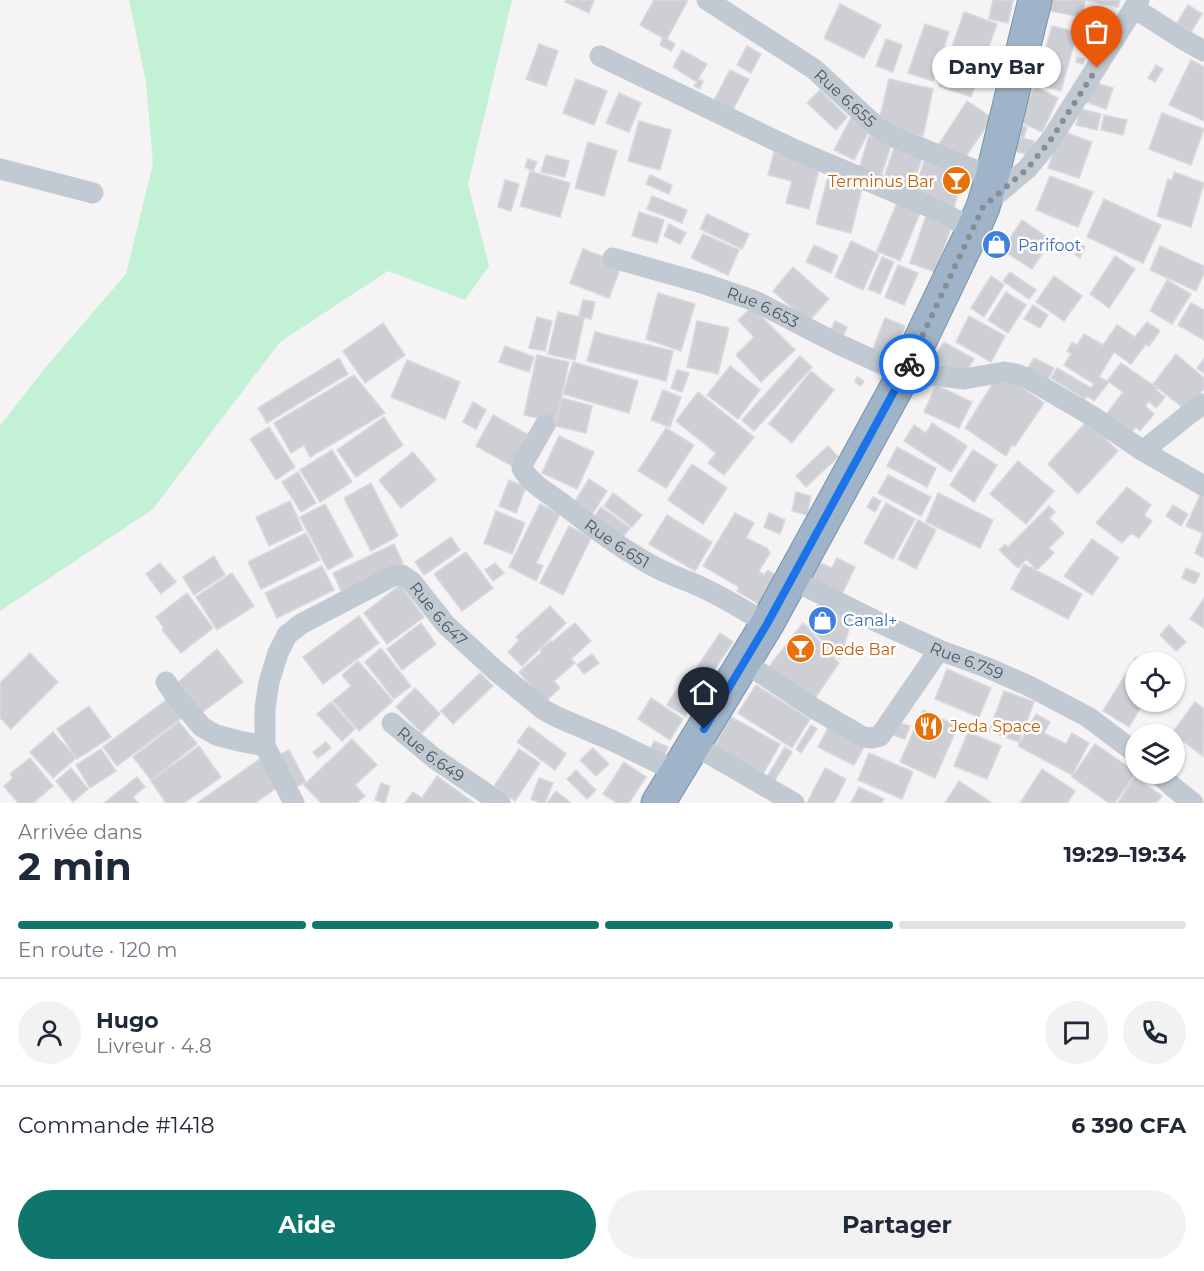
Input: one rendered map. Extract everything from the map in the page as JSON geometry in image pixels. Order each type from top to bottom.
[{"type":"highway","points":[[658,803],[767,624],[904,374],[982,204],[1035,0]]},
{"type":"street","name":"Rue 6.655","points":[[707,0],[814,69],[877,127],[982,204]]},
{"type":"street","points":[[600,56],[792,149],[944,213],[982,204],[1027,169],[1050,141],[1136,4],[1184,40],[1204,51]]},
{"type":"street","points":[[0,169],[93,193]]},
{"type":"street","name":"Rue 6.653","points":[[612,258],[705,284],[755,301],[838,344],[904,374]]},
{"type":"street","points":[[904,374],[964,379],[1004,372],[1028,378],[1092,416],[1143,451],[1204,486]]},
{"type":"street","points":[[1143,451],[1204,404]]},
{"type":"street","name":"Rue 6.651","points":[[545,425],[522,468],[526,476],[604,536],[655,568],[720,596],[767,624]]},
{"type":"street","name":"Rue 6.647","points":[[294,803],[265,746],[265,708],[269,682],[278,653],[287,635],[301,624],[393,576],[402,575],[412,582],[446,625],[495,670],[544,710],[611,740],[686,759]]},
{"type":"street","name":"Rue 6.759","points":[[791,579],[939,650],[1029,686],[1088,717],[1125,745]]},
{"type":"street","points":[[744,662],[854,732],[863,737],[872,738],[880,736],[939,650]]},
{"type":"street","points":[[166,682],[202,727],[216,735],[265,746]]},
{"type":"street","name":"Rue 6.649","points":[[392,723],[434,758],[500,803]]},
{"type":"street","points":[[686,759],[794,803]]},
{"type":"street","points":[[1170,784],[1193,803]]},
{"type":"green space","points":[[129,0],[512,0],[468,184],[489,266],[465,300],[388,271],[280,342],[153,509],[0,611],[0,426],[45,368],[126,274],[153,164],[146,82]]},
{"type":"building","points":[[566,0],[594,0],[589,13],[565,2]]},
{"type":"building","points":[[654,0],[688,0],[667,39],[675,44],[671,51],[660,45],[663,38],[640,25]]},
{"type":"building","points":[[993,0],[1013,0],[1008,23],[989,19]]},
{"type":"building","points":[[1052,0],[1085,0],[1082,17],[1050,11]]},
{"type":"building","points":[[1085,0],[1120,0],[1118,7]]},
{"type":"building","points":[[840,4],[881,25],[864,58],[824,38]]},
{"type":"building","points":[[1188,5],[1202,14],[1191,32],[1177,23]]},
{"type":"building","points":[[964,12],[997,24],[971,97],[939,86]]},
{"type":"building","points":[[925,24],[949,32],[933,81],[908,73]]},
{"type":"building","points":[[1052,26],[1077,32],[1061,91],[1036,84]]},
{"type":"building","points":[[886,39],[902,45],[893,72],[876,66]]},
{"type":"building","points":[[539,44],[558,51],[546,86],[526,79]]},
{"type":"building","points":[[747,46],[761,54],[751,73],[737,65]]},
{"type":"building","points":[[682,50],[707,64],[698,79],[703,81],[700,89],[694,86],[697,82],[673,67]]},
{"type":"building","points":[[1077,57],[1084,59],[1083,64],[1076,62]]},
{"type":"building","points":[[1191,60],[1204,67],[1204,121],[1169,105]]},
{"type":"building","points":[[1156,65],[1163,69],[1155,82],[1148,78]]},
{"type":"building","points":[[730,70],[749,79],[730,115],[711,106]]},
{"type":"building","points":[[576,79],[607,91],[594,125],[563,113]]},
{"type":"building","points":[[889,79],[933,89],[923,136],[878,125]]},
{"type":"building","points":[[1090,81],[1113,88],[1106,109],[1084,101]]},
{"type":"building","points":[[1035,86],[1058,98],[1042,132],[1018,121]]},
{"type":"building","points":[[820,90],[847,117],[836,130],[807,103]]},
{"type":"building","points":[[619,93],[641,103],[629,132],[606,123]]},
{"type":"building","points":[[967,101],[992,118],[961,164],[937,147]]},
{"type":"building","points":[[1081,109],[1101,114],[1097,130],[1076,125]]},
{"type":"building","points":[[1162,113],[1204,129],[1191,165],[1149,149]]},
{"type":"building","points":[[1104,115],[1127,120],[1123,135],[1101,130]]},
{"type":"building","points":[[852,116],[871,127],[854,160],[834,150]]},
{"type":"building","points":[[639,121],[671,130],[660,170],[628,161]]},
{"type":"building","points":[[1016,124],[1027,127],[1024,137],[1014,134]]},
{"type":"building","points":[[1061,131],[1092,142],[1079,178],[1048,168]]},
{"type":"building","points":[[869,136],[892,143],[881,176],[859,169]]},
{"type":"building","points":[[1014,136],[1034,141],[1031,155],[1010,150]]},
{"type":"building","points":[[588,142],[617,151],[604,196],[575,188]]},
{"type":"building","points":[[896,143],[924,153],[912,187],[884,177]]},
{"type":"building","points":[[774,152],[820,165],[809,209],[786,203],[792,181],[768,175]]},
{"type":"building","points":[[546,155],[569,161],[565,177],[541,172]]},
{"type":"building","points":[[925,158],[965,171],[954,207],[914,194]]},
{"type":"building","points":[[528,159],[537,162],[533,171],[525,167]]},
{"type":"building","points":[[530,171],[570,183],[560,217],[520,206]]},
{"type":"building","points":[[829,172],[864,180],[851,233],[816,224]]},
{"type":"building","points":[[1174,172],[1204,183],[1191,227],[1157,216],[1168,179],[1172,181]]},
{"type":"building","points":[[650,175],[672,185],[669,194],[646,184]]},
{"type":"building","points":[[1050,176],[1093,192],[1078,227],[1036,210]]},
{"type":"building","points":[[505,180],[519,184],[511,211],[498,207]]},
{"type":"building","points":[[652,196],[687,210],[682,223],[647,209]]},
{"type":"building","points":[[1104,199],[1161,225],[1143,263],[1087,237]]},
{"type":"building","points":[[897,203],[920,213],[900,261],[877,251]]},
{"type":"building","points":[[639,212],[664,220],[657,243],[632,236]]},
{"type":"building","points":[[707,214],[749,234],[742,249],[700,229]]},
{"type":"building","points":[[926,216],[952,225],[935,272],[910,263]]},
{"type":"building","points":[[1022,220],[1051,240],[1032,269],[1002,250]]},
{"type":"building","points":[[669,224],[686,233],[680,244],[664,236]]},
{"type":"building","points":[[703,234],[739,250],[728,275],[691,258]]},
{"type":"building","points":[[851,241],[879,254],[863,290],[835,277]]},
{"type":"building","points":[[1080,244],[1085,247],[1080,258],[1075,255]]},
{"type":"building","points":[[814,245],[838,256],[831,273],[806,262]]},
{"type":"building","points":[[1160,246],[1204,266],[1204,273],[1196,291],[1150,270]]},
{"type":"building","points":[[583,249],[622,264],[609,298],[570,283]]},
{"type":"building","points":[[1115,256],[1135,269],[1109,308],[1090,294]]},
{"type":"building","points":[[882,257],[894,262],[880,294],[868,289]]},
{"type":"building","points":[[898,265],[918,273],[904,305],[885,297]]},
{"type":"building","points":[[793,267],[829,299],[808,322],[773,291]]},
{"type":"building","points":[[1010,272],[1036,290],[1029,299],[1003,281]]},
{"type":"building","points":[[991,276],[1004,285],[984,317],[971,308]]},
{"type":"building","points":[[1054,276],[1082,296],[1064,321],[1036,302]]},
{"type":"building","points":[[1167,280],[1191,294],[1172,324],[1150,311]]},
{"type":"building","points":[[1006,292],[1026,305],[1008,333],[988,320]]},
{"type":"building","points":[[658,293],[695,304],[681,351],[646,339]]},
{"type":"building","points":[[583,300],[595,302],[591,319],[579,316]]},
{"type":"building","points":[[1191,303],[1204,310],[1204,340],[1178,325]]},
{"type":"building","points":[[1033,305],[1048,315],[1040,328],[1024,319]]},
{"type":"building","points":[[752,307],[795,350],[761,382],[736,355],[754,337],[738,320]]},
{"type":"building","points":[[558,312],[584,318],[575,360],[548,354]]},
{"type":"building","points":[[969,316],[1005,336],[991,362],[956,342]]},
{"type":"building","points":[[537,317],[552,321],[545,351],[529,348]]},
{"type":"building","points":[[885,318],[905,326],[892,357],[873,349]]},
{"type":"building","points":[[697,321],[729,328],[718,374],[687,367]]},
{"type":"building","points":[[835,321],[847,327],[841,341],[829,335]]},
{"type":"building","points":[[1147,322],[1160,331],[1149,346],[1146,344],[1131,364],[1114,352],[1099,377],[1107,381],[1121,363],[1157,388],[1156,390],[1165,397],[1156,408],[1149,401],[1145,406],[1154,414],[1140,431],[1136,427],[1131,433],[1106,415],[1123,392],[1109,382],[1094,401],[1087,396],[1085,399],[1051,378],[1057,368],[1091,388],[1094,384],[1064,365],[1071,354],[1067,351],[1072,342],[1077,345],[1084,334],[1103,345],[1117,325],[1135,337]]},
{"type":"building","points":[[383,323],[405,355],[365,383],[343,351]]},
{"type":"building","points":[[595,332],[673,351],[666,381],[587,361]]},
{"type":"building","points":[[944,342],[974,359],[963,377],[933,360]]},
{"type":"building","points":[[505,346],[534,357],[529,372],[499,362]]},
{"type":"building","points":[[1176,354],[1204,378],[1204,389],[1187,411],[1153,384]]},
{"type":"building","points":[[537,355],[569,362],[556,422],[524,415]]},
{"type":"building","points":[[800,356],[812,367],[754,431],[742,420]]},
{"type":"building","points":[[339,358],[348,374],[267,423],[258,408]]},
{"type":"building","points":[[1034,358],[1054,368],[1047,381],[1027,370]]},
{"type":"building","points":[[1204,359],[1204,373],[1197,368]]},
{"type":"building","points":[[407,360],[460,382],[445,419],[391,397]]},
{"type":"building","points":[[573,362],[638,381],[629,413],[563,394]]},
{"type":"building","points":[[730,366],[760,390],[738,419],[707,395]]},
{"type":"building","points":[[677,370],[689,373],[682,392],[671,388]]},
{"type":"building","points":[[811,371],[834,390],[792,443],[769,424]]},
{"type":"building","points":[[354,375],[385,413],[310,457],[304,445],[291,453],[274,423]]},
{"type":"building","points":[[1005,376],[1044,403],[1006,456],[965,428],[997,377]]},
{"type":"building","points":[[857,377],[864,381],[861,386],[855,382]]},
{"type":"building","points":[[936,385],[972,402],[959,428],[924,412]]},
{"type":"building","points":[[663,390],[681,397],[670,427],[651,420]]},
{"type":"building","points":[[698,392],[754,437],[724,475],[708,463],[716,453],[676,421]]},
{"type":"building","points":[[562,398],[592,406],[586,433],[555,426]]},
{"type":"building","points":[[473,402],[486,410],[476,429],[463,422]]},
{"type":"building","points":[[493,415],[529,435],[512,466],[476,446]]},
{"type":"building","points":[[384,417],[403,445],[356,477],[337,450]]},
{"type":"building","points":[[1087,421],[1118,451],[1078,494],[1048,464]]},
{"type":"building","points":[[932,423],[967,446],[951,472],[904,441],[914,425],[926,433]]},
{"type":"building","points":[[269,427],[295,467],[276,480],[250,439]]},
{"type":"building","points":[[666,428],[694,445],[666,488],[638,471]]},
{"type":"building","points":[[559,436],[594,452],[577,489],[542,473]]},
{"type":"building","points":[[828,446],[838,457],[806,487],[796,476]]},
{"type":"building","points":[[897,447],[936,468],[927,487],[887,466]]},
{"type":"building","points":[[332,450],[352,482],[320,502],[300,470]]},
{"type":"building","points":[[973,450],[997,465],[974,502],[950,485]]},
{"type":"building","points":[[413,452],[436,480],[401,508],[379,480]]},
{"type":"building","points":[[1018,461],[1054,491],[1026,524],[990,494]]},
{"type":"building","points":[[692,464],[727,488],[703,524],[668,500]]},
{"type":"building","points":[[298,472],[316,503],[301,512],[282,482]]},
{"type":"building","points":[[888,475],[931,497],[921,516],[878,493]]},
{"type":"building","points":[[589,479],[607,491],[591,516],[573,504]]},
{"type":"building","points":[[509,480],[526,487],[516,513],[499,506]]},
{"type":"building","points":[[371,483],[398,536],[371,551],[344,498]]},
{"type":"building","points":[[1127,487],[1151,505],[1144,515],[1152,521],[1139,538],[1131,533],[1122,543],[1096,523]]},
{"type":"building","points":[[1202,491],[1204,492],[1204,558],[1195,553],[1203,533],[1186,526]]},
{"type":"building","points":[[796,492],[811,496],[807,515],[792,511]]},
{"type":"building","points":[[613,493],[642,515],[632,527],[604,506]]},
{"type":"building","points":[[938,493],[993,520],[980,548],[926,522]]},
{"type":"building","points":[[873,497],[881,501],[875,512],[867,507]]},
{"type":"building","points":[[290,501],[303,530],[269,546],[256,517]]},
{"type":"building","points":[[886,503],[915,519],[893,559],[864,543]]},
{"type":"building","points":[[325,504],[353,556],[328,570],[300,517]]},
{"type":"building","points":[[540,504],[560,514],[536,563],[543,566],[536,581],[509,567]]},
{"type":"building","points":[[1173,505],[1188,514],[1181,526],[1166,516]]},
{"type":"building","points":[[1049,506],[1055,512],[1049,518],[1064,533],[1049,548],[1054,553],[1037,570],[1026,559],[1018,568],[999,550],[1005,544],[1008,547]]},
{"type":"building","points":[[601,507],[630,528],[620,541],[591,521]]},
{"type":"building","points":[[496,511],[525,523],[512,554],[484,543]]},
{"type":"building","points":[[735,513],[754,523],[746,538],[767,548],[770,553],[759,571],[764,575],[768,570],[785,581],[767,609],[737,591],[739,587],[703,566]]},
{"type":"building","points":[[769,513],[785,520],[780,534],[764,527]]},
{"type":"building","points":[[667,515],[712,542],[695,571],[649,544]]},
{"type":"building","points":[[918,520],[936,530],[916,569],[898,559]]},
{"type":"building","points":[[569,526],[591,538],[563,595],[540,583]]},
{"type":"building","points":[[306,533],[320,560],[261,589],[248,562]]},
{"type":"building","points":[[451,537],[460,550],[424,575],[415,562]]},
{"type":"building","points":[[1092,539],[1119,558],[1092,595],[1064,576]]},
{"type":"building","points":[[394,544],[403,563],[342,593],[333,573]]},
{"type":"building","points":[[466,552],[493,588],[462,611],[434,574]]},
{"type":"building","points":[[214,556],[225,575],[194,595],[183,577]]},
{"type":"building","points":[[837,558],[855,567],[842,594],[810,580],[818,562],[832,568]]},
{"type":"building","points":[[160,563],[176,582],[161,594],[146,574]]},
{"type":"building","points":[[495,563],[504,573],[493,581],[485,570]]},
{"type":"building","points":[[1024,564],[1082,594],[1068,619],[1011,589]]},
{"type":"building","points":[[322,566],[334,590],[277,618],[265,593]]},
{"type":"building","points":[[1186,568],[1200,574],[1195,584],[1182,578]]},
{"type":"building","points":[[232,573],[254,606],[217,630],[196,597]]},
{"type":"building","points":[[400,585],[424,617],[387,644],[364,613]]},
{"type":"building","points":[[187,593],[213,628],[181,653],[162,630],[164,628],[156,617]]},
{"type":"building","points":[[1204,598],[1204,628],[1190,619]]},
{"type":"building","points":[[818,605],[853,616],[840,659],[808,626]]},
{"type":"building","points":[[550,606],[566,623],[522,666],[508,652],[519,640],[516,637]]},
{"type":"building","points":[[359,616],[379,643],[323,684],[303,657]]},
{"type":"building","points":[[421,623],[436,644],[402,670],[387,649]]},
{"type":"building","points":[[575,623],[591,641],[571,659],[575,663],[554,681],[560,688],[545,702],[519,672],[542,652],[540,650]]},
{"type":"building","points":[[803,623],[839,663],[813,701],[767,669]]},
{"type":"building","points":[[1169,625],[1186,642],[1176,651],[1160,635]]},
{"type":"building","points":[[720,633],[733,642],[706,682],[693,673]]},
{"type":"building","points":[[381,648],[411,686],[394,699],[365,662]]},
{"type":"building","points":[[217,649],[243,682],[201,713],[177,683]]},
{"type":"building","points":[[30,653],[58,682],[11,729],[0,718],[0,683]]},
{"type":"building","points":[[592,654],[599,663],[584,674],[577,665]]},
{"type":"building","points":[[358,661],[393,701],[359,731],[333,701],[351,686],[342,675]]},
{"type":"building","points":[[947,669],[991,688],[979,717],[935,699]]},
{"type":"building","points":[[480,673],[493,686],[453,724],[441,711]]},
{"type":"building","points":[[1125,675],[1125,712],[1138,712],[1131,724],[1125,725],[1103,711]]},
{"type":"building","points":[[680,684],[698,695],[685,716],[667,705]]},
{"type":"building","points":[[756,685],[810,719],[792,748],[738,713]]},
{"type":"building","points":[[415,688],[440,714],[422,733],[396,707]]},
{"type":"building","points":[[1004,691],[1034,702],[1019,742],[989,731]]},
{"type":"building","points":[[169,698],[183,717],[117,766],[103,747]]},
{"type":"building","points":[[651,698],[683,719],[670,740],[638,719]]},
{"type":"building","points":[[331,702],[355,729],[342,741],[317,714]]},
{"type":"building","points":[[1195,702],[1204,709],[1203,756],[1185,743],[1185,724],[1179,724]]},
{"type":"building","points":[[89,706],[111,737],[77,759],[57,729]]},
{"type":"building","points":[[923,710],[958,726],[935,778],[900,762]]},
{"type":"building","points":[[1036,714],[1050,722],[1044,733],[1066,744],[1072,733],[1089,743],[1072,775],[1018,746]]},
{"type":"building","points":[[731,717],[780,744],[762,776],[713,749]]},
{"type":"building","points":[[179,722],[197,744],[151,780],[133,757]]},
{"type":"building","points":[[897,722],[910,726],[905,739],[893,735]]},
{"type":"building","points":[[811,725],[817,729],[801,753],[796,749]]},
{"type":"building","points":[[529,726],[566,754],[555,770],[517,742]]},
{"type":"building","points":[[829,726],[865,745],[854,765],[818,747]]},
{"type":"building","points":[[53,732],[76,758],[53,778],[30,752]]},
{"type":"building","points":[[968,732],[1001,746],[987,779],[954,766]]},
{"type":"building","points":[[352,739],[377,765],[355,785],[365,796],[357,803],[321,803],[304,785]]},
{"type":"building","points":[[654,741],[668,747],[663,760],[648,754]]},
{"type":"building","points":[[326,742],[331,748],[318,758],[313,752]]},
{"type":"building","points":[[1095,744],[1125,764],[1125,784],[1128,784],[1115,803],[1109,803],[1072,777]]},
{"type":"building","points":[[199,746],[221,777],[184,803],[166,803],[151,781]]},
{"type":"building","points":[[785,747],[792,752],[772,785],[765,780]]},
{"type":"building","points":[[593,748],[609,764],[596,776],[580,760]]},
{"type":"building","points":[[101,749],[116,771],[90,788],[76,765]]},
{"type":"building","points":[[519,749],[540,763],[515,801],[494,786]]},
{"type":"building","points":[[289,750],[306,782],[294,788],[277,756]]},
{"type":"building","points":[[869,753],[913,772],[902,799],[858,780]]},
{"type":"building","points":[[30,758],[53,786],[33,803],[18,803],[4,786],[13,778],[10,774]]},
{"type":"building","points":[[260,759],[279,786],[255,803],[197,803]]},
{"type":"building","points":[[624,762],[646,777],[629,803],[617,803],[603,794]]},
{"type":"building","points":[[71,768],[88,789],[73,802],[56,781]]},
{"type":"building","points":[[825,768],[846,779],[834,803],[807,803]]},
{"type":"building","points":[[1042,769],[1075,791],[1067,803],[1020,803]]},
{"type":"building","points":[[576,770],[596,790],[587,799],[567,779]]},
{"type":"building","points":[[437,776],[474,803],[405,803],[413,792],[422,798]]},
{"type":"building","points":[[137,777],[145,787],[133,797],[138,803],[104,803]]},
{"type":"building","points":[[539,778],[553,783],[545,803],[531,799]]},
{"type":"building","points":[[959,781],[992,803],[945,803]]},
{"type":"building","points":[[381,783],[390,786],[385,803],[375,800]]},
{"type":"building","points":[[1130,784],[1144,784],[1162,796],[1156,803],[1118,803]]},
{"type":"building","points":[[859,787],[884,799],[882,803],[851,803]]},
{"type":"building","points":[[556,791],[571,803],[547,803]]},
{"type":"way so far","points":[[909,364],[983,207],[1027,169],[1050,141],[1097,68]]},
{"type":"place","name":"Dany Bar","points":[[1097,68]]},
{"type":"place","name":"Terminus Bar","points":[[956,181]]},
{"type":"place","name":"Parifoot","points":[[997,245]]},
{"type":"place","name":"Canal+","points":[[822,620]]},
{"type":"place","name":"Dede Bar","points":[[800,649]]},
{"type":"place","name":"Jeda Space","points":[[929,726]]},
{"type":"route","points":[[704,729],[767,624],[909,364]]}]
